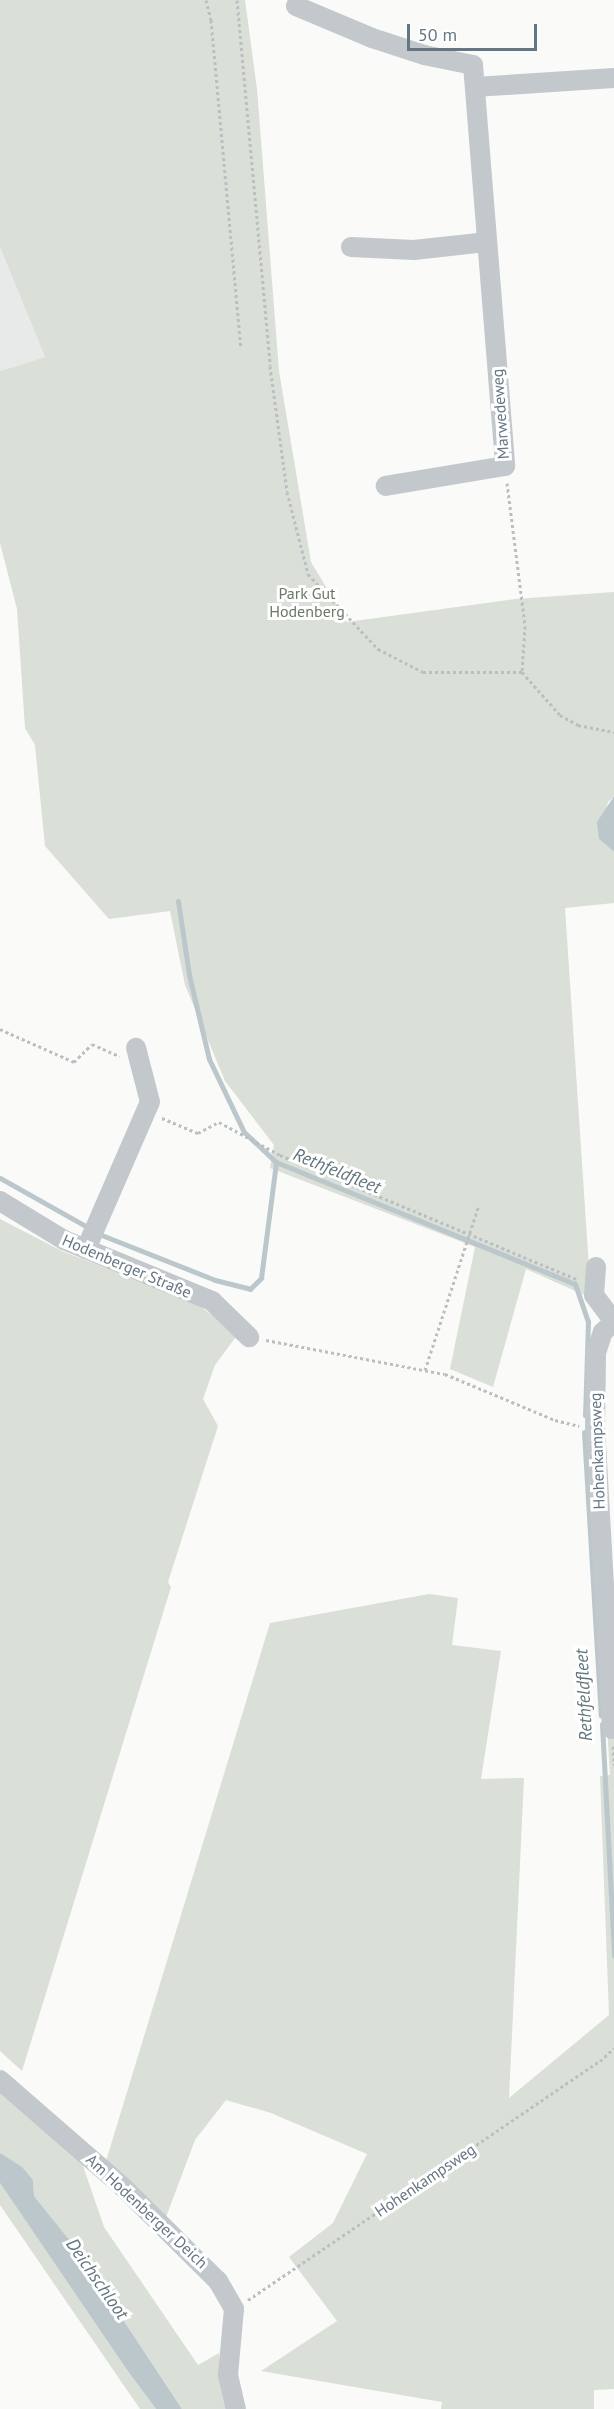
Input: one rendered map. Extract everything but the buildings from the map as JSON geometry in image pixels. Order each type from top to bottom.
[{"type":"street","name":"Marwedeweg","points":[[296,6],[393,45],[473,65],[505,466],[387,486]]},
{"type":"street","points":[[475,87],[614,78]]},
{"type":"street","points":[[351,248],[414,250],[486,242]]},
{"type":"street","points":[[86,1250],[150,1102],[138,1057]]},
{"type":"street","name":"Hodenberger Straße","points":[[0,1201],[64,1240],[212,1301],[249,1337]]},
{"type":"street","points":[[596,1267],[594,1295],[614,1322]]},
{"type":"street","name":"Hohenkampsweg","points":[[612,1729],[595,1428],[596,1353],[603,1332],[614,1322]]},
{"type":"street","name":"Am Hodenberger Deich","points":[[0,2080],[203,2262],[234,2309]]},
{"type":"street","points":[[234,2309],[228,2376],[236,2409]]},
{"type":"path","points":[[206,0],[211,20],[242,348]]},
{"type":"path","points":[[237,0],[270,366],[287,492],[308,574],[378,649],[423,672],[522,672]]},
{"type":"path","points":[[505,466],[525,626],[522,672],[560,716],[578,725],[614,732]]},
{"type":"path","points":[[0,1029],[74,1062],[92,1044],[138,1057]]},
{"type":"path","points":[[147,1111],[198,1132],[219,1122],[280,1155],[578,1280],[594,1295]]},
{"type":"path","points":[[425,1370],[479,1205]]},
{"type":"path","points":[[249,1337],[445,1374],[555,1420],[595,1428]]},
{"type":"path","name":"Hohenkampsweg","points":[[234,2309],[600,2061],[614,2048]]},
{"type":"shaded area","points":[[0,247],[45,357],[0,371]]},
{"type":"shaded area","points":[[614,796],[614,852],[599,839],[597,822]]},
{"type":"shaded area","points":[[0,2153],[22,2167],[33,2180],[34,2196],[75,2247],[182,2409],[156,2409],[127,2370],[0,2183]]},
{"type":"green space","name":"Park Gut Hodenberg","points":[[0,0],[245,0],[257,89],[279,371],[311,562],[347,622],[515,599],[614,592],[614,796],[608,802],[599,839],[614,852],[614,903],[565,908],[591,1298],[526,1269],[493,1387],[450,1369],[475,1247],[270,1168],[274,1145],[225,1081],[185,985],[170,911],[109,919],[45,846],[35,745],[25,728],[17,609],[0,543],[0,371],[45,357],[0,247]]},
{"type":"green space","points":[[0,1219],[62,1251],[197,1304],[238,1334],[215,1365],[203,1399],[218,1426],[168,1582],[171,1587],[22,2071],[0,2051]]},
{"type":"green space","points":[[614,1580],[614,2389],[594,2390],[594,2409],[441,2409],[442,2402],[261,2371],[337,2321],[289,2257],[333,2223],[367,2154],[271,2113],[226,2100],[195,2140],[166,2217],[106,2161],[270,1623],[429,1594],[458,1598],[452,1645],[501,1651],[481,1779],[524,1778],[509,2098],[609,2015],[600,1776],[610,1775],[598,1581]]},
{"type":"green space","points":[[0,2091],[82,2163],[104,2227],[198,2365],[219,2353],[223,2389],[230,2409],[182,2409],[75,2247],[34,2196],[33,2180],[0,2153]]},
{"type":"green space","points":[[0,2183],[156,2409],[140,2409],[0,2205]]},
{"type":"waterway","name":"Rethfeldfleet","points":[[178,901],[189,975],[209,1059],[244,1132],[276,1162],[575,1284],[588,1321],[585,1415]]},
{"type":"waterway","name":"Rethfeldfleet","points":[[99,1234],[215,1280],[250,1289],[261,1278],[276,1162]]},
{"type":"waterway","name":"Rethfeldfleet","points":[[0,1178],[91,1229]]},
{"type":"waterway","name":"Rethfeldfleet","points":[[584,1432],[601,1715]]},
{"type":"waterway","name":"Rethfeldfleet","points":[[602,1724],[614,1956]]},
{"type":"water label","name":"Deichschloot","points":[[97,2279]]}]
